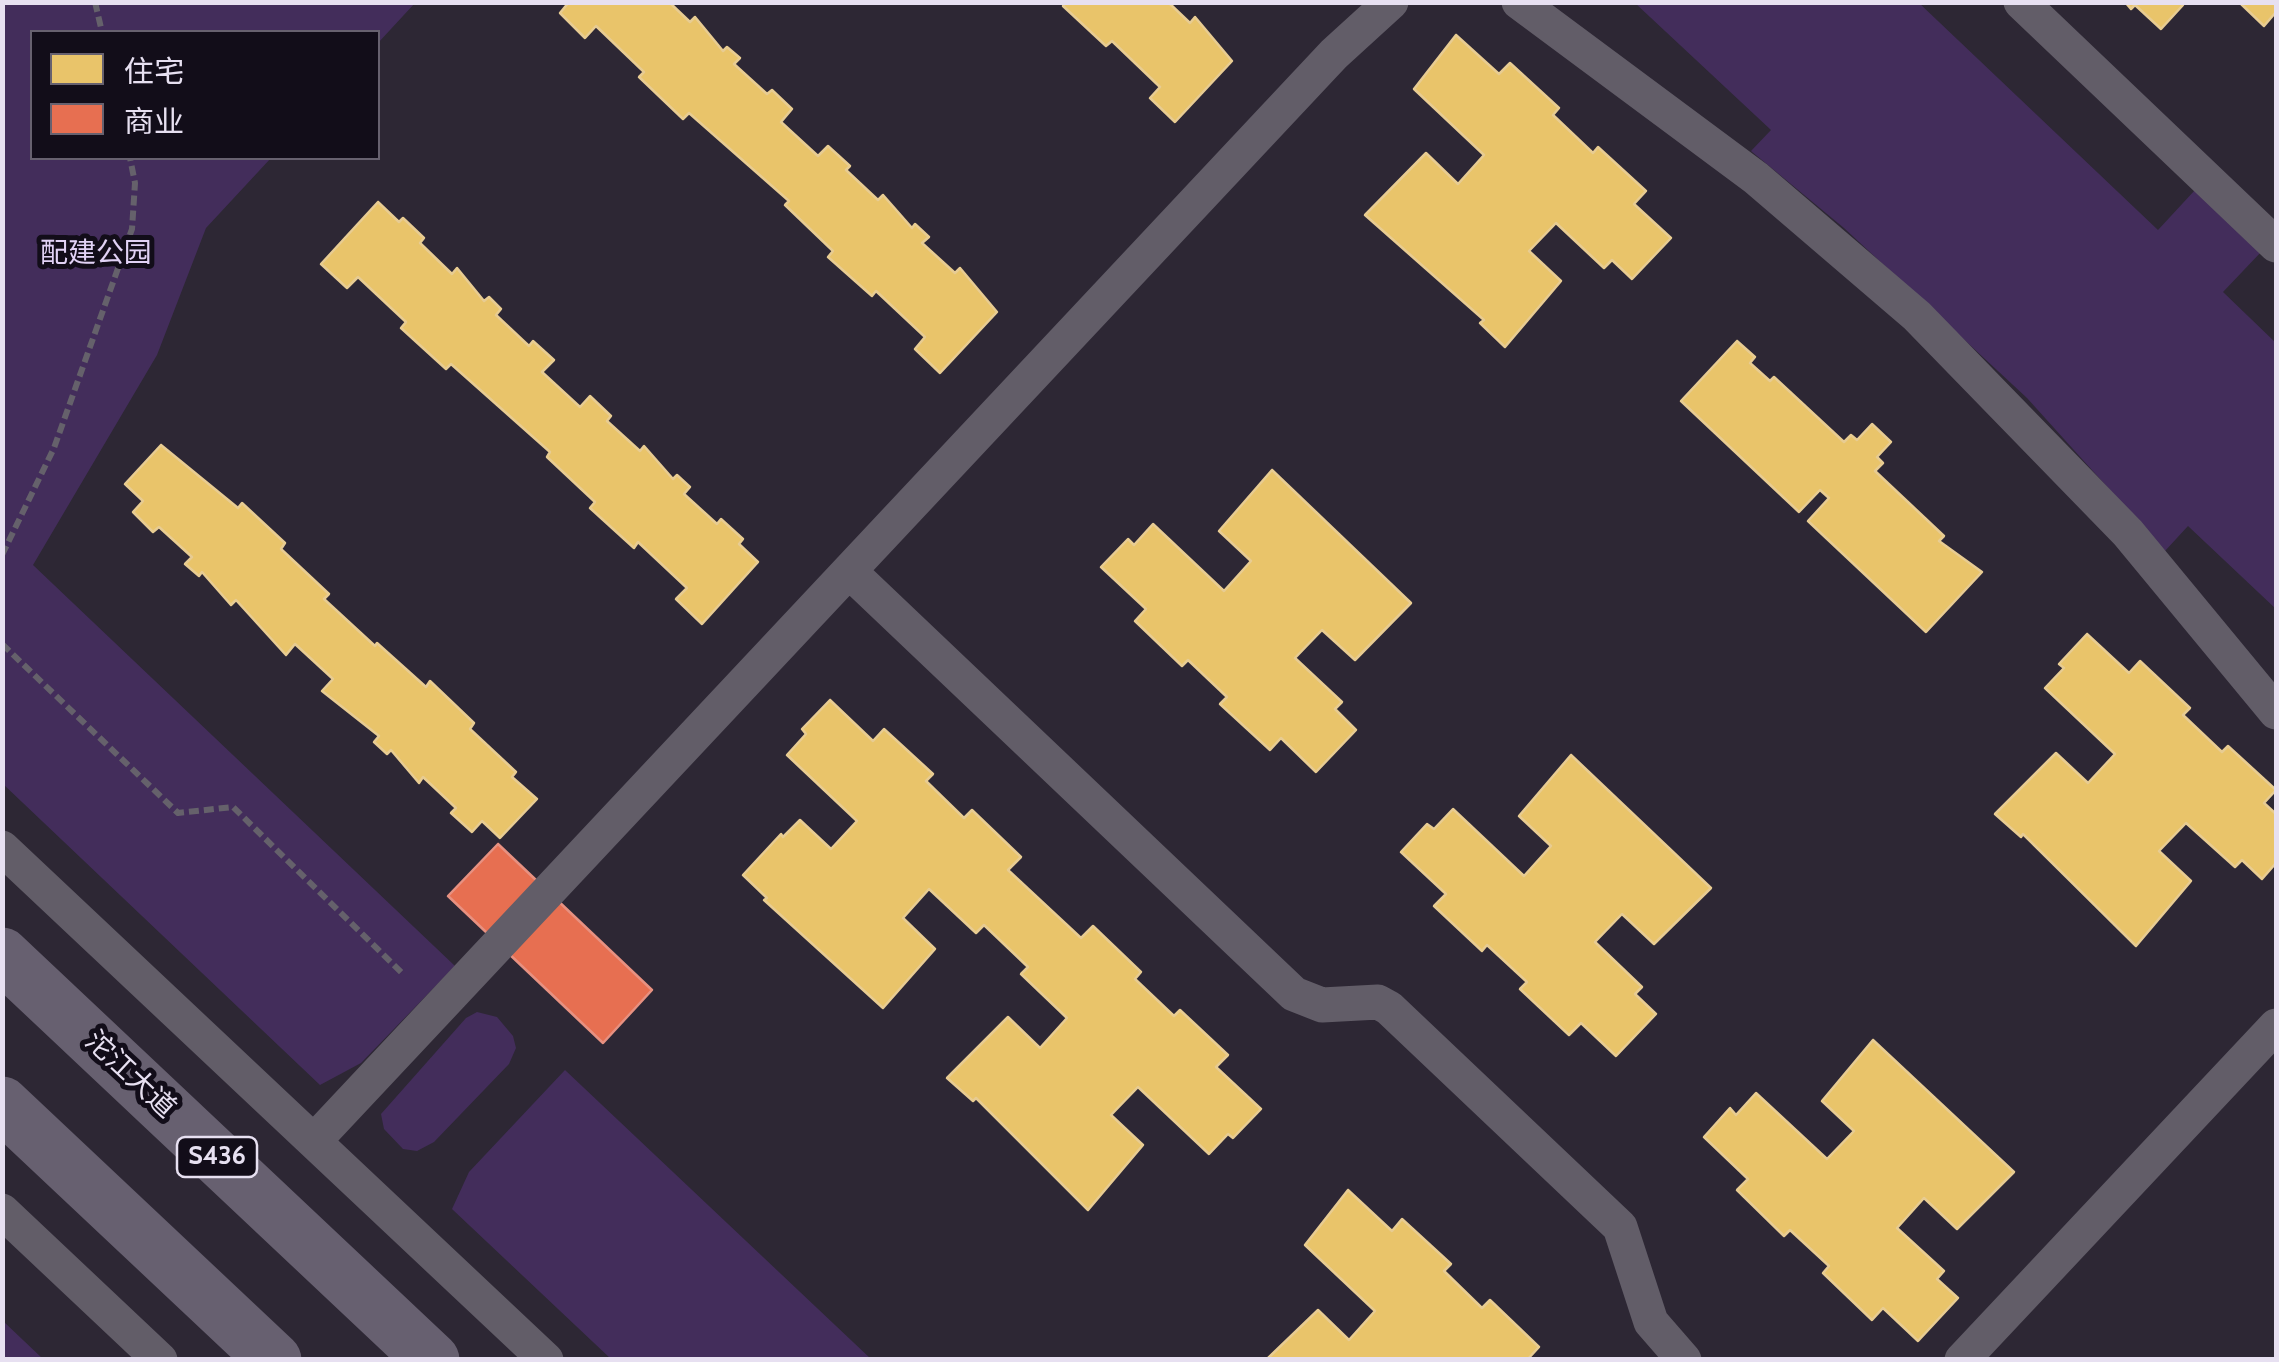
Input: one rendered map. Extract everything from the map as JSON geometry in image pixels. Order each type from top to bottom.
[{"type":"highway","name":"沱江大道","points":[[2,955],[432,1360]]},
{"type":"highway","points":[[2,1104],[274,1360]]},
{"type":"lane","points":[[1334,54],[1347,34],[1358,2]]},
{"type":"lane","points":[[314,1141],[1334,54],[1390,2]]},
{"type":"lane","points":[[1519,2],[1756,178],[1917,316],[2063,462],[2276,712]]},
{"type":"lane","points":[[2021,2],[2276,245]]},
{"type":"lane","points":[[849,572],[1294,994],[1322,1005],[1378,1002],[1403,1021],[1620,1227],[1650,1322],[1684,1360]]},
{"type":"lane","points":[[2238,664],[2276,694]]},
{"type":"lane","points":[[2,848],[546,1360]]},
{"type":"lane","points":[[1962,1360],[2276,1026]]},
{"type":"lane","points":[[2,1211],[160,1360]]},
{"type":"path","points":[[95,2],[102,30]]},
{"type":"path","points":[[2,555],[54,448],[132,230],[135,184],[130,160]]},
{"type":"path","points":[[2,644],[178,813],[233,807],[438,1009]]},
{"type":"green space","name":"配建公园","points":[[2,3],[415,3],[380,41],[380,30],[30,30],[30,160],[269,160],[206,228],[157,355],[33,565],[455,966],[361,1063],[320,1085],[3,784]]},
{"type":"green space","points":[[1635,3],[1919,3],[2158,230],[2195,190],[2262,251],[2223,292],[2276,343],[2276,609],[2188,526],[2165,551],[2027,398],[1844,228],[1751,151],[1771,130]]},
{"type":"green space","points":[[477,1012],[497,1017],[513,1036],[516,1048],[509,1064],[434,1142],[417,1151],[403,1149],[384,1129],[381,1114],[466,1018]]},
{"type":"green space","points":[[565,1070],[871,1359],[611,1359],[452,1209],[469,1172]]},
{"type":"green space","points":[[3,1321],[43,1359],[3,1359]]},
{"type":"building: 住宅","points":[[569,2],[669,2],[690,22],[695,17],[723,51],[727,47],[740,58],[734,64],[767,94],[772,90],[792,109],[781,122],[818,156],[828,146],[850,166],[846,170],[878,200],[883,195],[912,228],[915,224],[929,237],[922,243],[955,273],[960,268],[997,312],[940,373],[915,349],[925,337],[876,291],[872,296],[828,257],[833,251],[785,205],[789,201],[689,113],[683,119],[639,77],[644,72],[596,26],[585,38],[560,13]]},
{"type":"building: 住宅","points":[[1066,2],[1168,2],[1190,23],[1195,17],[1232,61],[1175,122],[1150,98],[1160,87],[1112,41],[1106,46],[1063,6]]},
{"type":"building: 住宅","points":[[2125,2],[2183,5],[2161,29],[2135,5],[2131,9]]},
{"type":"building: 住宅","points":[[2239,2],[2276,2],[2276,12],[2264,26]]},
{"type":"building: 住宅","points":[[1456,35],[1499,74],[1510,63],[1559,108],[1553,115],[1593,153],[1598,147],[1646,191],[1634,204],[1671,238],[1632,279],[1612,260],[1604,268],[1556,223],[1529,251],[1561,281],[1505,347],[1480,323],[1484,320],[1365,215],[1426,153],[1458,184],[1484,155],[1414,89]]},
{"type":"building: 住宅","points":[[378,202],[424,238],[420,243],[452,274],[457,268],[484,301],[489,297],[501,309],[496,315],[529,346],[533,341],[554,360],[542,372],[580,407],[590,396],[611,416],[607,421],[640,451],[644,446],[673,479],[677,475],[690,487],[684,494],[717,524],[721,519],[743,539],[739,544],[758,562],[702,624],[676,599],[687,588],[638,542],[634,548],[590,508],[595,502],[547,457],[550,452],[451,364],[446,369],[401,328],[406,322],[358,277],[347,288],[321,264]]},
{"type":"building: 住宅","points":[[1737,341],[1755,357],[1750,363],[1770,381],[1774,377],[1844,442],[1851,435],[1857,440],[1872,424],[1891,442],[1877,457],[1883,463],[1875,471],[1944,536],[1939,541],[1982,572],[1926,632],[1808,521],[1829,498],[1820,490],[1799,512],[1681,401]]},
{"type":"building: 住宅","points":[[161,445],[238,508],[242,503],[285,543],[281,549],[329,594],[324,599],[426,687],[430,681],[474,723],[470,729],[516,772],[512,777],[537,799],[500,838],[482,821],[472,832],[451,813],[456,808],[423,777],[419,783],[391,750],[387,754],[374,742],[379,736],[322,691],[333,679],[295,644],[286,655],[236,600],[231,605],[202,572],[199,576],[185,564],[192,557],[159,527],[153,532],[133,512],[143,501],[125,484]]},
{"type":"building: 住宅","points":[[1272,470],[1411,603],[1355,660],[1322,630],[1295,658],[1342,702],[1335,709],[1356,730],[1316,772],[1281,738],[1270,750],[1220,704],[1227,697],[1188,660],[1182,666],[1135,621],[1146,609],[1101,567],[1128,539],[1134,545],[1153,524],[1224,591],[1251,561],[1219,531]]},
{"type":"building: 住宅","points":[[2087,634],[2129,673],[2140,661],[2190,708],[2183,715],[2222,752],[2228,746],[2276,790],[2264,803],[2276,814],[2276,863],[2262,879],[2242,860],[2235,867],[2186,823],[2159,851],[2191,881],[2136,946],[2023,834],[2021,837],[1995,814],[2056,753],[2088,783],[2115,754],[2045,688],[2064,668],[2059,664]]},
{"type":"building: 住宅","points":[[830,700],[873,741],[884,729],[933,774],[926,781],[964,818],[972,810],[1021,857],[1008,870],[1081,938],[1093,926],[1141,972],[1135,979],[1174,1016],[1180,1010],[1228,1055],[1216,1067],[1261,1109],[1233,1138],[1228,1134],[1209,1154],[1138,1087],[1111,1115],[1143,1145],[1088,1210],[976,1098],[973,1101],[947,1078],[1008,1017],[1040,1048],[1067,1018],[1021,974],[1028,967],[984,925],[976,933],[929,889],[903,918],[935,949],[883,1008],[764,900],[767,898],[743,875],[781,834],[783,837],[800,820],[831,849],[857,821],[787,755],[806,734],[802,729]]},
{"type":"building: 住宅","points":[[1571,755],[1711,888],[1654,944],[1622,914],[1595,942],[1642,987],[1635,994],[1656,1014],[1616,1056],[1581,1023],[1569,1035],[1520,989],[1527,982],[1487,945],[1482,951],[1434,906],[1446,894],[1401,852],[1427,824],[1434,829],[1453,809],[1524,876],[1551,846],[1519,816]]},
{"type":"building: 住宅","points":[[1873,1040],[2014,1172],[1957,1229],[1924,1198],[1897,1228],[1944,1271],[1937,1279],[1958,1298],[1918,1341],[1883,1308],[1872,1320],[1823,1273],[1829,1266],[1790,1230],[1784,1236],[1737,1190],[1748,1179],[1704,1137],[1730,1108],[1736,1115],[1756,1093],[1827,1159],[1854,1131],[1822,1101]]},
{"type":"building: 住宅","points":[[1348,1190],[1392,1231],[1402,1219],[1451,1264],[1444,1271],[1482,1308],[1490,1300],[1539,1347],[1527,1360],[1266,1360],[1318,1310],[1349,1340],[1375,1311],[1305,1245]]},
{"type":"building: 商业","points":[[498,844],[652,990],[603,1043],[448,896]]}]
